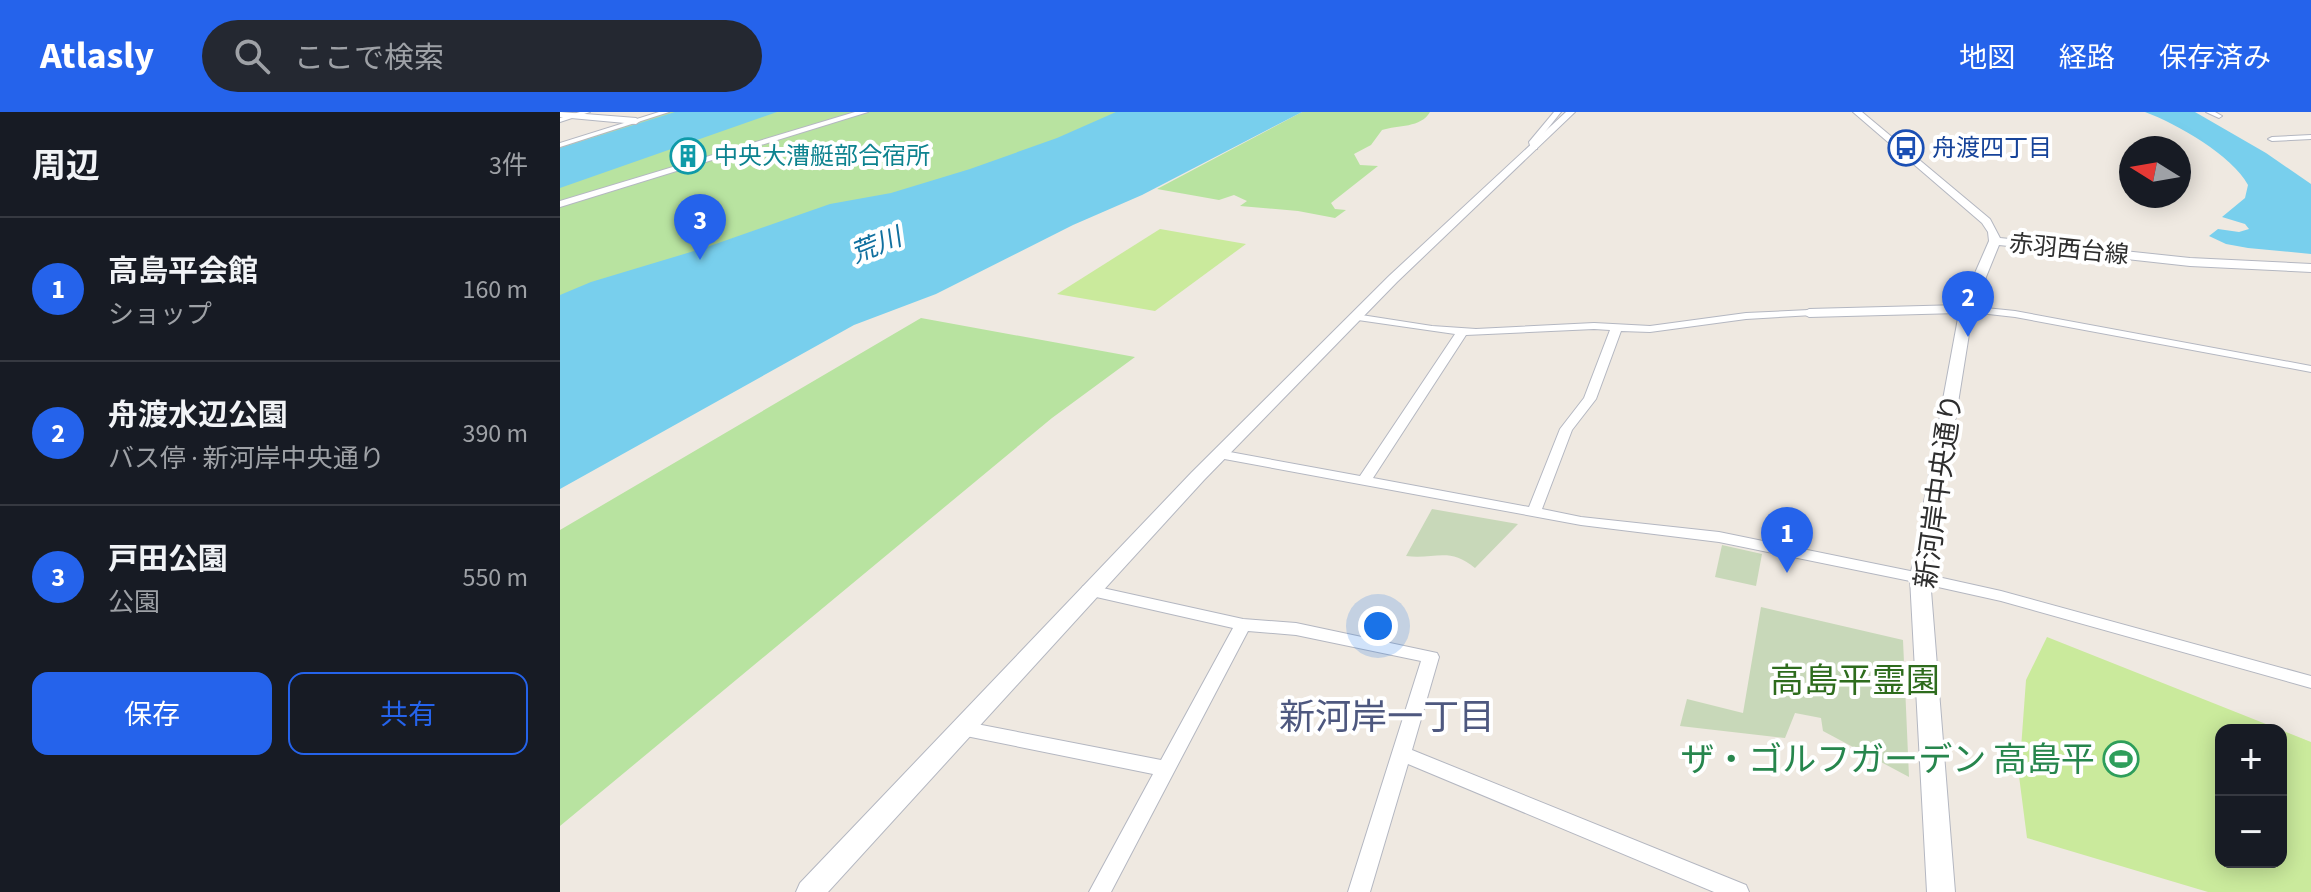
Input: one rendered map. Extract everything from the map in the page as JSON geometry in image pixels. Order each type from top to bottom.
[{"type":"street","points":[[560,117],[587,112]]},
{"type":"street","points":[[560,145],[666,112]]},
{"type":"street","points":[[560,204],[864,112]]},
{"type":"street","points":[[1534,147],[1533,142],[1558,112]]},
{"type":"street","points":[[810,892],[1219,454],[1355,317],[1571,112]]},
{"type":"street","name":"赤羽西台線","points":[[1857,112],[1986,221],[1994,232],[1995,241],[2190,262],[2311,268]]},
{"type":"street","points":[[2209,112],[2219,116]]},
{"type":"street","points":[[575,115],[636,121]]},
{"type":"street","points":[[2272,139],[2311,137]]},
{"type":"street","name":"新河岸中央通り","points":[[1941,892],[1920,578],[1966,309],[1995,241]]},
{"type":"street","points":[[1355,317],[1462,332],[1617,327],[1650,329],[1746,316],[1966,309],[2015,314],[2311,369]]},
{"type":"street","points":[[1534,512],[1566,429],[1590,399],[1617,327]]},
{"type":"street","points":[[1364,481],[1462,332]]},
{"type":"street","points":[[1219,454],[1534,512],[1719,537],[1920,578],[2001,596],[2311,682]]},
{"type":"street","points":[[1089,590],[1243,625],[1296,629],[1431,657],[1359,892]]},
{"type":"street","points":[[1100,892],[1243,625]]},
{"type":"street","points":[[961,728],[1167,769]]},
{"type":"street","points":[[1402,754],[1738,892]]},
{"type":"green space","points":[[667,112],[1190,112],[560,374],[560,146]]},
{"type":"green space","points":[[1302,112],[1430,112],[1421,121],[1382,130],[1371,145],[1354,154],[1360,165],[1378,166],[1331,203],[1335,209],[1346,210],[1335,218],[1240,206],[1247,201],[1234,195],[1219,200],[1157,189]]},
{"type":"green space","points":[[1160,229],[1246,244],[1155,311],[1057,294]]},
{"type":"green space","points":[[921,318],[1135,357],[1052,418],[560,826],[560,530]]},
{"type":"green space","points":[[1432,509],[1518,524],[1475,568],[1457,557],[1406,556]]},
{"type":"green space","points":[[1722,545],[1762,554],[1756,586],[1715,577]]},
{"type":"green space","name":"高島平霊園","points":[[1761,607],[1903,640],[1909,777],[1823,731],[1821,718],[1795,713],[1785,738],[1680,726],[1687,699],[1743,713]]},
{"type":"green space","name":"ザ・ゴルフガーデン 高島平","points":[[2047,637],[2266,724],[2215,724],[2215,868],[2287,868],[2287,732],[2311,742],[2311,892],[2208,892],[2027,838],[2019,776],[2026,680]]},
{"type":"water","points":[[675,112],[777,112],[560,188],[560,148]]},
{"type":"water","name":"荒川","points":[[1116,112],[1302,112],[1142,195],[1073,225],[936,294],[854,325],[560,489],[560,295],[591,282],[704,248],[830,204],[891,193],[970,169],[1057,138]]},
{"type":"water","points":[[2145,112],[2195,112],[2266,153],[2311,184],[2311,254],[2248,248],[2226,244],[2209,236],[2218,229],[2239,232],[2249,229],[2245,224],[2222,217],[2245,198],[2248,185],[2217,152],[2187,132]]},
{"type":"place","name":"舟渡四丁目","points":[[1906,148]]},
{"type":"place","name":"中央大漕艇部合宿所","points":[[688,156]]},
{"type":"place","name":"戸田公園","points":[[700,260]]},
{"type":"place","name":"舟渡水辺公園","points":[[1968,337]]},
{"type":"place","name":"高島平会館","points":[[1787,573]]},
{"type":"place","name":"ザ・ゴルフガーデン 高島平","points":[[2121,759]]},
{"type":"district","name":"新河岸一丁目","points":[[1387,716]]}]
